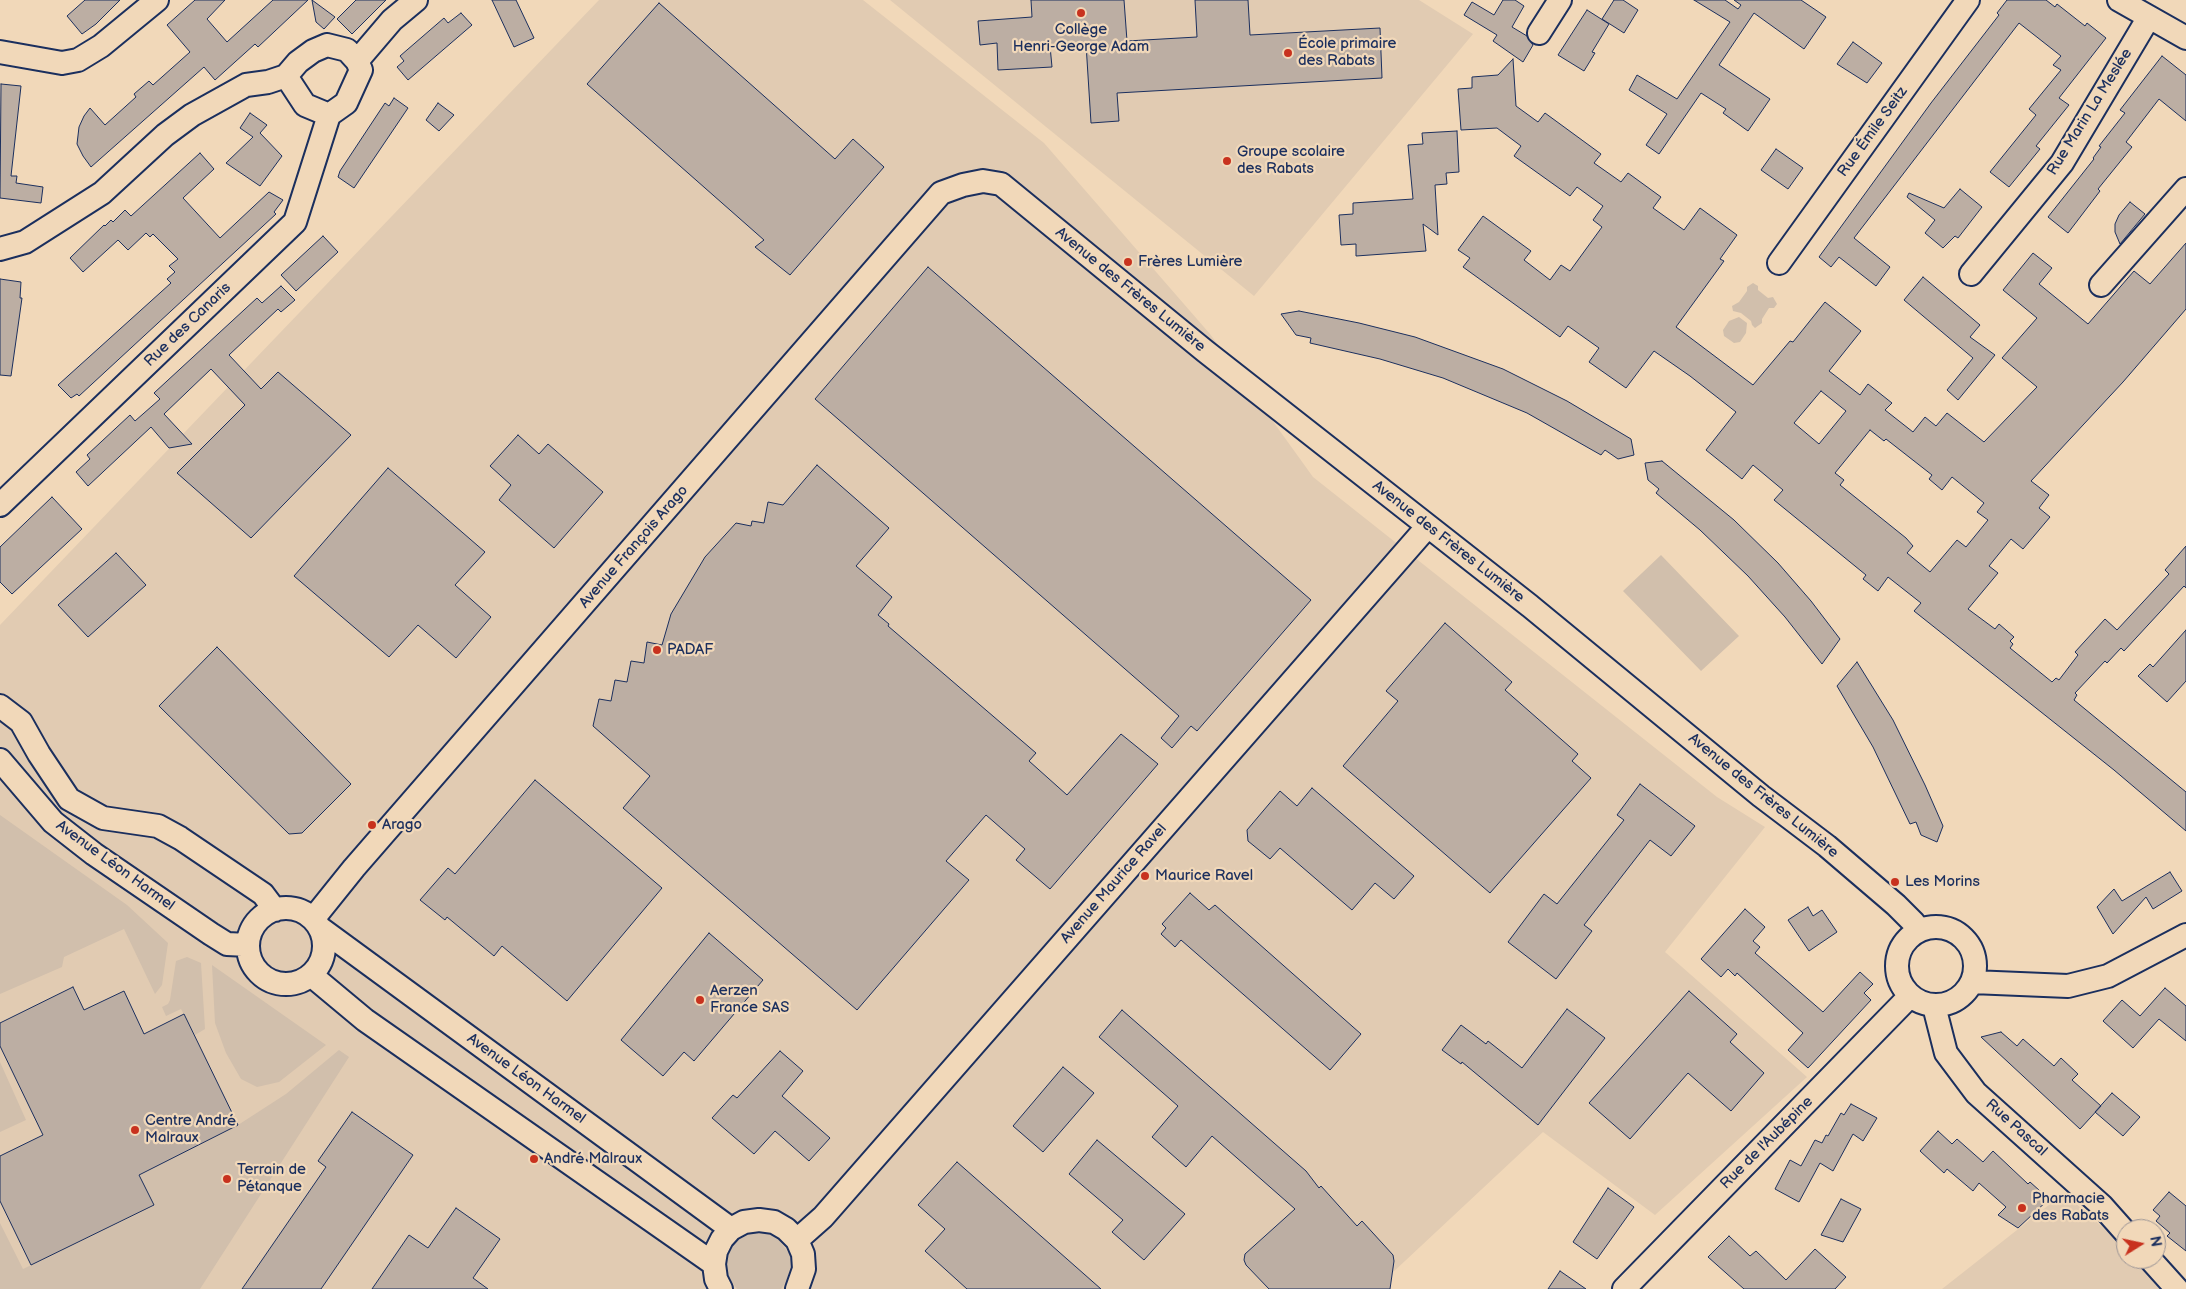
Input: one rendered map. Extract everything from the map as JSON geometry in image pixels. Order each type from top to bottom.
[{"type":"street","points":[[0,52],[62,63],[78,60],[101,46],[158,0]]},
{"type":"street","points":[[358,61],[392,20],[416,0]]},
{"type":"street","points":[[1539,33],[1560,0]]},
{"type":"street","name":"Rue Émile Seitz","points":[[1779,263],[1968,0]]},
{"type":"street","points":[[2120,0],[2186,38]]},
{"type":"street","name":"Rue Marin La Meslée","points":[[1971,274],[2062,163],[2149,17]]},
{"type":"street","points":[[0,249],[25,242],[102,193],[165,136],[192,115],[246,85],[268,82],[286,76],[298,62],[313,50],[326,45],[347,50],[358,61],[361,70],[346,102],[329,115],[305,105],[286,76]]},
{"type":"street","name":"Rue des Canaris","points":[[0,505],[295,222],[329,115]]},
{"type":"street","name":"Avenue des Frères Lumière","points":[[963,185],[983,180],[1001,184],[1204,351],[1530,606],[1761,796],[1827,846],[1896,905],[1914,924],[1916,932]]},
{"type":"street","name":"Avenue François Arago","points":[[316,924],[354,868],[941,194],[963,185]]},
{"type":"street","points":[[2101,285],[2186,190]]},
{"type":"street","name":"Avenue Maurice Ravel","points":[[797,1240],[822,1216],[1428,526]]},
{"type":"street","name":"Avenue Léon Harmel","points":[[0,706],[20,722],[69,800],[103,818],[158,826],[180,838],[263,894],[274,910]]},
{"type":"street","name":"Avenue Léon Harmel","points":[[0,760],[53,822],[94,854],[227,944],[248,945]]},
{"type":"street","points":[[289,908],[302,911],[316,924],[324,941],[324,954],[319,965],[311,975],[300,982],[283,984],[270,981],[252,964],[248,945],[249,935],[263,916],[274,910],[289,908]]},
{"type":"street","name":"Avenue Léon Harmel","points":[[316,924],[732,1229]]},
{"type":"street","points":[[1940,926],[1952,930],[1962,936],[1970,946],[1975,970],[1972,982],[1957,1000],[1946,1005],[1934,1006],[1921,1003],[1910,996],[1902,987],[1897,975],[1896,962],[1899,950],[1906,940],[1916,932],[1927,927],[1940,926]]},
{"type":"street","points":[[1972,982],[2068,986],[2108,976],[2186,935]]},
{"type":"street","points":[[311,975],[365,1020],[714,1264]]},
{"type":"street","name":"Rue de l'Aubépine","points":[[1624,1289],[1910,996]]},
{"type":"street","name":"Rue Pascal","points":[[1934,1006],[1946,1053],[1976,1093],[2102,1206],[2116,1222]]},
{"type":"street","points":[[721,1289],[716,1279],[714,1264],[716,1251],[722,1239],[732,1229],[744,1222],[759,1220],[774,1222],[786,1229],[797,1240],[803,1254],[804,1269],[797,1289]]},
{"type":"street","points":[[2159,1269],[2177,1289]]},
{"type":"shaded area","points":[[599,0],[863,0],[1044,143],[1210,334],[1313,477],[1717,797],[1765,827],[1665,952],[1807,1077],[1655,1215],[1543,1132],[1375,1289],[0,1289],[0,625]]},
{"type":"shaded area","name":"Groupe scolaire des Rabats","points":[[890,0],[1419,0],[1473,34],[1254,296]]},
{"type":"shaded area","points":[[1753,283],[1768,298],[1773,297],[1777,304],[1774,308],[1769,308],[1762,319],[1762,323],[1755,328],[1751,321],[1741,313],[1733,311],[1732,306],[1739,302],[1747,291],[1747,287]]},
{"type":"shaded area","points":[[1739,317],[1747,323],[1746,333],[1740,342],[1734,343],[1724,336],[1723,330],[1729,321]]},
{"type":"shaded area","points":[[1661,555],[1739,636],[1701,671],[1623,591]]},
{"type":"shaded area","points":[[0,815],[127,905],[168,943],[162,985],[155,994],[124,929],[64,957],[62,967],[0,994]]},
{"type":"shaded area","points":[[187,957],[201,963],[205,1029],[195,1035],[181,1009],[166,1016],[162,1007],[168,1004],[170,1000],[176,961]]},
{"type":"shaded area","points":[[212,965],[326,1045],[279,1082],[257,1087],[241,1079],[226,1053],[215,1023]]},
{"type":"shaded area","points":[[339,1050],[349,1057],[200,1289],[0,1289],[0,1223],[23,1269],[154,1206],[139,1175],[238,1125],[286,1094]]},
{"type":"shaded area","points":[[0,1062],[26,1120],[0,1132]]},
{"type":"shaded area","points":[[2064,1193],[2116,1239],[2116,1269],[2150,1269],[2173,1289],[1942,1289]]},
{"type":"shaded area","points":[[759,1232],[769,1234],[778,1239],[790,1255],[792,1265],[790,1275],[781,1289],[737,1289],[728,1276],[726,1265],[728,1255],[732,1246],[740,1239],[749,1234]]},
{"type":"building","points":[[85,0],[120,0],[96,24],[82,34],[67,16]]},
{"type":"building","points":[[195,0],[225,0],[207,19],[227,42],[273,0],[308,0],[258,47],[255,44],[215,80],[204,67],[91,167],[77,144],[79,127],[84,116],[90,108],[105,125],[136,97],[134,94],[149,81],[153,85],[190,52],[167,25]]},
{"type":"building","points":[[312,0],[335,17],[324,29],[316,22]]},
{"type":"building","points":[[356,0],[386,0],[352,34],[337,19]]},
{"type":"building","points":[[492,0],[516,0],[534,38],[514,47]]},
{"type":"building","points":[[1031,0],[1124,0],[1127,41],[1197,37],[1195,0],[1248,0],[1250,35],[1380,28],[1382,78],[1117,93],[1119,121],[1091,123],[1086,44],[1050,46],[1052,67],[998,70],[997,43],[980,45],[978,21],[1032,17]]},
{"type":"building","points":[[1503,0],[1515,0],[1524,6],[1512,27],[1527,36],[1533,45],[1523,62],[1493,41],[1497,35],[1464,15],[1472,2],[1494,15]]},
{"type":"building","points":[[1614,0],[1623,0],[1638,10],[1624,33],[1602,19]]},
{"type":"building","points":[[1694,0],[1725,0],[1738,9],[1741,5],[1734,0],[1801,0],[1826,17],[1804,49],[1754,13],[1719,65],[1770,99],[1748,131],[1723,113],[1726,109],[1701,93],[1659,154],[1646,145],[1667,114],[1629,90],[1637,75],[1677,99],[1730,22]]},
{"type":"building","points":[[2007,0],[2046,0],[2055,7],[2057,4],[2085,26],[2087,23],[2106,38],[2059,98],[2069,105],[2036,146],[2040,149],[2009,187],[1990,172],[2036,115],[2029,109],[2061,70],[2053,65],[2061,56],[2019,23],[1854,238],[1890,267],[1876,286],[1839,257],[1831,267],[1819,257],[1931,103],[1999,15],[1997,13]]},
{"type":"building","points":[[659,3],[835,159],[853,139],[884,167],[790,275],[755,247],[764,240],[587,84]]},
{"type":"building","points":[[1587,10],[1609,24],[1592,52],[1595,53],[1584,71],[1558,55]]},
{"type":"building","points":[[461,13],[472,25],[408,80],[397,67],[404,61],[400,56],[444,18],[448,23]]},
{"type":"building","points":[[1853,42],[1882,63],[1867,83],[1837,64]]},
{"type":"building","points":[[2162,56],[2186,75],[2186,121],[2159,99],[2126,142],[2132,147],[2098,189],[2100,191],[2068,233],[2048,217],[2094,159],[2101,147],[2099,146],[2125,113],[2120,110]]},
{"type":"building","points":[[1513,59],[1516,106],[1538,122],[1545,113],[1601,154],[1594,163],[1621,182],[1628,173],[1661,197],[1653,208],[1684,230],[1700,208],[1737,235],[1720,259],[1724,261],[1676,327],[1753,385],[1790,341],[1793,342],[1825,302],[1861,331],[1829,371],[1860,395],[1868,384],[1892,403],[1885,410],[1913,432],[1925,417],[1936,426],[1947,413],[1984,442],[2037,387],[2002,358],[2037,318],[2003,290],[2033,253],[2052,268],[2039,284],[2088,324],[2134,271],[2150,284],[2186,243],[2186,309],[2123,382],[2031,481],[2049,495],[2039,508],[2050,517],[2023,549],[2011,539],[1989,566],[1998,573],[1968,609],[1995,629],[1999,624],[2014,637],[2010,641],[2013,644],[2010,648],[2052,682],[2056,678],[2059,680],[2078,655],[2075,652],[2105,619],[2117,630],[2169,574],[2165,570],[2186,546],[2186,588],[2184,586],[2124,651],[2121,648],[2107,663],[2105,661],[2075,693],[2077,695],[2074,700],[2186,792],[2186,831],[2114,770],[1914,611],[1921,603],[1888,577],[1878,591],[1863,579],[1866,575],[1774,500],[1783,490],[1753,465],[1742,479],[1706,450],[1736,412],[1690,376],[1654,351],[1626,388],[1589,362],[1599,348],[1568,326],[1560,337],[1463,267],[1470,258],[1458,250],[1483,216],[1531,251],[1524,260],[1550,280],[1561,265],[1570,271],[1602,227],[1593,220],[1603,206],[1577,187],[1570,196],[1514,156],[1521,146],[1497,128],[1461,130],[1458,89],[1472,88],[1472,77],[1498,75]],"holes":[[[1821,391],[1846,411],[1819,444],[1794,423]],[[1870,430],[1884,441],[1886,439],[1932,475],[1929,479],[1942,490],[1952,477],[1984,503],[1977,512],[1988,520],[1966,547],[1957,540],[1930,572],[1907,553],[1913,546],[1906,538],[1840,485],[1844,480],[1835,473]]]},
{"type":"building","points":[[1,84],[21,86],[11,176],[17,176],[16,183],[43,187],[41,203],[0,198]]},
{"type":"building","points":[[394,98],[408,108],[354,188],[338,177],[340,171],[385,103],[389,106]]},
{"type":"building","points":[[438,103],[454,115],[439,131],[426,120]]},
{"type":"building","points":[[250,113],[267,125],[260,133],[282,156],[260,186],[226,163],[253,137],[240,128]]},
{"type":"building","points":[[1457,131],[1459,172],[1446,173],[1447,184],[1435,185],[1438,235],[1423,224],[1426,251],[1356,256],[1356,244],[1341,245],[1339,215],[1353,214],[1353,203],[1413,199],[1408,145],[1423,144],[1422,133]]},
{"type":"building","points":[[1776,149],[1803,168],[1788,189],[1761,170]]},
{"type":"building","points":[[200,153],[214,169],[183,198],[220,238],[269,192],[283,200],[274,212],[276,214],[79,396],[77,394],[71,398],[58,385],[171,283],[167,279],[175,272],[169,266],[178,259],[153,234],[150,237],[146,233],[128,250],[118,240],[83,272],[70,258],[104,225],[111,220],[113,222],[125,210],[131,216]]},
{"type":"building","points":[[1960,189],[1982,207],[1958,238],[1955,236],[1943,248],[1925,233],[1935,220],[1907,197],[1909,193],[1944,208]]},
{"type":"building","points":[[2130,202],[2145,214],[2120,244],[2115,232],[2115,224],[2119,215]]},
{"type":"building","points":[[323,236],[338,252],[296,291],[281,275]]},
{"type":"building","points":[[928,267],[1311,600],[1197,731],[1191,726],[1172,748],[1161,738],[1179,716],[815,399]]},
{"type":"building","points":[[1923,277],[1980,325],[1970,337],[1995,355],[1958,400],[1947,390],[1973,358],[1904,300]]},
{"type":"building","points":[[0,279],[21,282],[20,298],[22,298],[11,376],[0,375]]},
{"type":"building","points":[[281,286],[295,300],[281,312],[278,309],[229,355],[261,389],[278,372],[351,435],[251,538],[177,473],[245,405],[211,369],[164,414],[192,444],[169,448],[151,427],[88,486],[76,472],[90,459],[87,455],[130,415],[135,421],[160,399],[154,393],[257,298],[262,303]]},
{"type":"building","points":[[1299,311],[1415,337],[1503,369],[1567,401],[1631,439],[1634,455],[1618,459],[1605,450],[1601,455],[1527,413],[1443,378],[1380,359],[1310,343],[1311,338],[1296,335],[1281,314]]},
{"type":"building","points":[[518,435],[539,454],[548,444],[603,492],[554,548],[499,500],[511,485],[490,466]]},
{"type":"building","points":[[1662,461],[1734,520],[1778,563],[1811,601],[1840,639],[1822,664],[1785,617],[1748,576],[1700,530],[1656,493],[1659,489],[1648,480],[1645,463]]},
{"type":"building","points":[[817,465],[889,528],[856,566],[892,597],[878,615],[889,624],[888,626],[1036,753],[1029,761],[1067,795],[1121,734],[1158,764],[1050,889],[1016,860],[1025,849],[986,815],[946,861],[969,880],[857,1010],[623,808],[650,776],[593,726],[599,699],[611,701],[615,680],[627,682],[631,661],[644,663],[647,642],[662,645],[671,614],[705,557],[736,523],[751,526],[752,521],[764,523],[768,502],[783,505]]},
{"type":"building","points":[[388,468],[485,552],[455,585],[491,617],[456,658],[418,625],[389,657],[294,576]]},
{"type":"building","points":[[52,497],[82,529],[12,594],[0,582],[0,547]]},
{"type":"building","points":[[116,553],[146,585],[88,637],[58,605]]},
{"type":"building","points":[[1445,623],[1512,682],[1505,690],[1578,754],[1572,761],[1591,778],[1490,893],[1343,766],[1398,701],[1386,691]]},
{"type":"building","points":[[2186,630],[2186,681],[2167,702],[2138,676],[2150,664],[2153,667]]},
{"type":"building","points":[[217,647],[351,784],[302,833],[289,834],[159,706]]},
{"type":"building","points":[[1857,662],[1893,720],[1925,785],[1943,826],[1937,842],[1921,835],[1916,822],[1910,824],[1873,747],[1837,686]]},
{"type":"building","points":[[535,780],[662,888],[567,1001],[502,946],[494,956],[447,917],[445,920],[420,900],[448,868],[455,874]]},
{"type":"building","points":[[1640,784],[1695,826],[1671,856],[1650,840],[1584,925],[1592,931],[1556,979],[1508,942],[1544,894],[1557,904],[1624,820],[1617,815]]},
{"type":"building","points":[[1312,788],[1414,876],[1394,899],[1375,883],[1352,910],[1280,848],[1270,859],[1248,841],[1247,830],[1280,791],[1297,806]]},
{"type":"building","points":[[2170,872],[2182,891],[2153,909],[2146,897],[2113,934],[2097,907],[2114,889],[2122,901]]},
{"type":"building","points":[[1190,893],[1209,910],[1215,905],[1361,1034],[1330,1070],[1181,940],[1175,947],[1161,934],[1166,928],[1162,924]]},
{"type":"building","points":[[1808,907],[1813,916],[1822,910],[1837,932],[1809,951],[1788,920]]},
{"type":"building","points":[[1745,909],[1765,927],[1753,941],[1760,947],[1755,953],[1823,1012],[1860,972],[1873,984],[1864,993],[1871,1000],[1808,1068],[1788,1050],[1803,1033],[1737,973],[1735,976],[1728,969],[1721,977],[1701,959]]},
{"type":"building","name":"Aerzen France SAS","points":[[709,933],[763,980],[694,1061],[684,1052],[663,1076],[621,1040]]},
{"type":"building","name":"Centre André Malraux","points":[[73,987],[84,1010],[124,991],[144,1034],[184,1014],[238,1125],[139,1175],[154,1205],[31,1265],[0,1201],[0,1156],[43,1135],[0,1046],[0,1023]]},
{"type":"building","points":[[2165,988],[2186,1006],[2186,1041],[2159,1019],[2133,1048],[2103,1021],[2122,1000],[2140,1016]]},
{"type":"building","points":[[1689,991],[1737,1034],[1730,1042],[1764,1073],[1731,1111],[1688,1073],[1630,1139],[1589,1103]]},
{"type":"building","points":[[1567,1009],[1605,1038],[1538,1125],[1462,1062],[1461,1064],[1442,1050],[1461,1025],[1486,1044],[1488,1041],[1522,1068]]},
{"type":"building","points":[[1122,1010],[1306,1171],[1319,1188],[1321,1186],[1357,1226],[1362,1221],[1393,1255],[1394,1261],[1390,1289],[1269,1289],[1246,1265],[1244,1260],[1245,1254],[1295,1209],[1212,1136],[1186,1167],[1152,1137],[1178,1106],[1099,1037]]},
{"type":"building","points":[[2001,1032],[2017,1046],[2023,1039],[2054,1066],[2061,1058],[2078,1074],[2072,1080],[2101,1106],[2080,1129],[1981,1037]]},
{"type":"building","points":[[780,1051],[803,1071],[782,1096],[830,1138],[809,1161],[775,1131],[754,1154],[712,1118],[733,1095],[737,1098]]},
{"type":"building","points":[[1063,1067],[1094,1093],[1043,1152],[1013,1126]]},
{"type":"building","points":[[2112,1093],[2140,1117],[2123,1136],[2095,1112]]},
{"type":"building","points":[[1851,1104],[1877,1118],[1863,1141],[1853,1134],[1833,1171],[1820,1163],[1799,1202],[1775,1189],[1790,1160],[1801,1166],[1815,1140],[1822,1143],[1841,1113],[1844,1115]]},
{"type":"building","points":[[352,1112],[413,1155],[321,1289],[242,1289],[326,1167],[318,1161]]},
{"type":"building","points":[[1938,1131],[1952,1144],[1957,1139],[1983,1162],[1993,1151],[2028,1184],[2030,1182],[2049,1199],[2018,1228],[1998,1215],[2006,1207],[1979,1183],[1973,1191],[1947,1169],[1944,1173],[1920,1151]]},
{"type":"building","points":[[1097,1140],[1185,1214],[1144,1260],[1112,1232],[1123,1220],[1069,1174]]},
{"type":"building","points":[[957,1162],[1101,1289],[967,1289],[925,1251],[945,1229],[918,1205]]},
{"type":"building","points":[[1608,1188],[1634,1207],[1597,1259],[1573,1242]]},
{"type":"building","points":[[2169,1192],[2186,1206],[2186,1251],[2167,1236],[2170,1233],[2166,1230],[2166,1219],[2158,1219],[2160,1216],[2153,1210]]},
{"type":"building","points":[[1841,1199],[1861,1209],[1843,1242],[1821,1235]]},
{"type":"building","points":[[456,1208],[500,1239],[473,1278],[488,1289],[372,1289],[409,1235],[428,1248]]},
{"type":"building","points":[[1729,1236],[1750,1256],[1756,1251],[1786,1280],[1815,1249],[1846,1277],[1835,1289],[1744,1289],[1708,1257]]},
{"type":"building","points":[[1560,1271],[1586,1289],[1548,1289]]},
{"type":"place","name":"Collège Henri-George Adam","points":[[1081,13]]},
{"type":"place","name":"École primaire des Rabats","points":[[1288,53]]},
{"type":"place","name":"Groupe scolaire des Rabats","points":[[1227,161]]},
{"type":"place","name":"Frères Lumière","points":[[1128,262]]},
{"type":"place","name":"PADAF","points":[[657,650]]},
{"type":"place","name":"Arago","points":[[372,825]]},
{"type":"place","name":"Maurice Ravel","points":[[1145,876]]},
{"type":"place","name":"Les Morins","points":[[1895,882]]},
{"type":"place","name":"Aerzen France SAS","points":[[700,1000]]},
{"type":"place","name":"Centre André Malraux","points":[[135,1130]]},
{"type":"place","name":"André Malraux","points":[[534,1159]]},
{"type":"place","name":"Terrain de Pétanque","points":[[227,1179]]},
{"type":"place","name":"Pharmacie des Rabats","points":[[2022,1208]]}]
